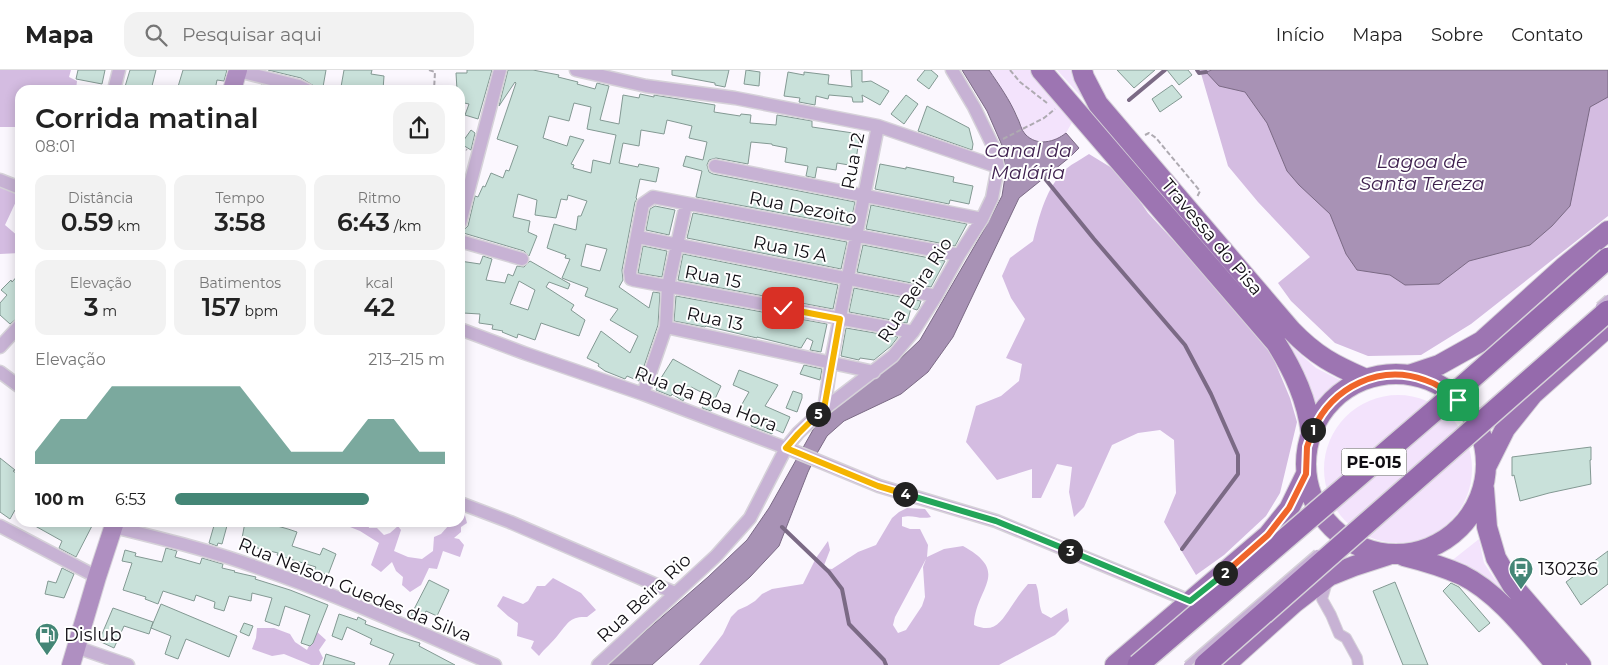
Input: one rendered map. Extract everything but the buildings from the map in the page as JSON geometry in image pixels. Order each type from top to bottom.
[{"type":"highway","name":"PE-015","points":[[1138,665],[1608,258]]},
{"type":"highway","name":"PE-015","points":[[1205,665],[1601,311]]},
{"type":"main road","points":[[234,85],[238,70]]},
{"type":"main road","points":[[1041,70],[1058,102],[1093,128],[1276,343],[1294,373],[1302,392],[1309,416],[1311,434]]},
{"type":"main road","name":"Travessa do Pisa","points":[[1082,70],[1098,104],[1296,336],[1308,348],[1338,367],[1369,373]]},
{"type":"main road","points":[[1556,665],[1507,608],[1464,576],[1395,554],[1372,551],[1355,545],[1340,535],[1327,523],[1317,508],[1310,492],[1306,474],[1307,447],[1318,419],[1338,395],[1369,373],[1387,375],[1439,365],[1482,341],[1565,266],[1608,231]]},
{"type":"main road","points":[[1486,466],[1505,429],[1533,394],[1608,327]]},
{"type":"main road","points":[[1405,371],[1444,388],[1471,414],[1485,448],[1484,488],[1487,527],[1496,558],[1512,585],[1581,665]]},
{"type":"main road","points":[[1116,665],[1268,535],[1289,508],[1306,474]]},
{"type":"main road","points":[[1224,665],[1294,603],[1329,576],[1354,566],[1395,554],[1428,549],[1453,535],[1472,514],[1484,488]]},
{"type":"main road","points":[[71,665],[113,527]]},
{"type":"street","points":[[115,85],[119,70]]},
{"type":"street","points":[[238,70],[295,85]]},
{"type":"street","points":[[465,201],[500,70]]},
{"type":"street","points":[[576,70],[646,86],[735,98],[878,126],[998,167]]},
{"type":"street","name":"Rua Beira Rio","points":[[598,665],[716,556],[750,518],[798,434],[824,409],[893,356],[913,332],[936,296],[992,198],[998,167],[993,146],[974,107],[952,70]]},
{"type":"street","name":"Rua 12","points":[[824,409],[831,362],[878,126]]},
{"type":"street","points":[[715,166],[982,218]]},
{"type":"street","points":[[0,180],[15,186]]},
{"type":"street","name":"Rua Dezoito","points":[[638,237],[643,204],[653,197],[959,255]]},
{"type":"street","points":[[643,394],[666,327],[668,286],[686,204]]},
{"type":"street","name":"Rua 15 A","points":[[638,237],[936,296]]},
{"type":"street","name":"Rua 15","points":[[638,237],[630,272],[634,280],[913,332]]},
{"type":"street","points":[[465,242],[522,259]]},
{"type":"street","name":"Rua 13","points":[[666,327],[874,372]]},
{"type":"street","points":[[0,347],[15,330]]},
{"type":"street","name":"Rua da Boa Hora","points":[[465,330],[524,354],[643,394],[878,486],[996,521],[1190,601]]},
{"type":"street","points":[[0,372],[15,383]]},
{"type":"street","points":[[465,505],[510,522],[675,593]]},
{"type":"street","points":[[0,526],[97,576]]},
{"type":"street","name":"Rua Nelson Guedes da Silva","points":[[121,527],[256,566],[348,602],[495,665]]},
{"type":"street","points":[[1329,576],[1322,599],[1339,634],[1346,638],[1357,658],[1358,665]]},
{"type":"street","points":[[76,647],[128,665]]},
{"type":"lane","points":[[1601,311],[1608,298]]},
{"type":"lane","points":[[1456,403],[1464,396]]},
{"type":"lane","points":[[1470,420],[1477,413]]},
{"type":"lane","points":[[1315,525],[1330,512]]},
{"type":"lane","points":[[1336,536],[1343,530]]},
{"type":"lane","points":[[1187,665],[1321,549]]},
{"type":"path","points":[[429,70],[436,72],[435,85]]},
{"type":"path","points":[[1010,70],[1020,82],[1058,102]]},
{"type":"path","points":[[997,143],[1044,118]]},
{"type":"path","points":[[1369,373],[1380,368],[1405,371]]},
{"type":"shaded area","points":[[0,70],[71,70],[69,77],[77,81],[77,85],[15,85],[15,127],[0,127]]},
{"type":"shaded area","points":[[989,70],[1030,70],[1074,119],[1066,133],[1059,139],[1045,143],[1024,134],[1017,115]]},
{"type":"shaded area","points":[[1057,70],[1075,70],[1096,113]]},
{"type":"shaded area","name":"Lagoa de Santa Tereza","points":[[1200,70],[1608,70],[1608,216],[1471,324],[1421,355],[1368,356],[1335,343],[1291,301],[1278,283],[1310,257],[1258,202],[1228,166]]},
{"type":"shaded area","points":[[1089,154],[1120,173],[1148,213],[1197,266],[1272,355],[1290,398],[1297,422],[1280,493],[1266,516],[1224,555],[1196,575],[1164,522],[1176,493],[1174,440],[1160,430],[1138,433],[1112,445],[1084,507],[1074,517],[1069,492],[1072,467],[1057,464],[1041,498],[1032,498],[1032,469],[997,480],[966,442],[976,406],[1001,396],[1019,381],[1022,364],[1006,358],[1025,319],[1011,298],[1002,276],[1010,258],[1033,241],[1044,203],[1053,184],[1069,167]]},
{"type":"shaded area","points":[[0,187],[15,193],[15,204],[5,225],[15,234],[15,253],[0,254]]},
{"type":"shaded area","points":[[1289,344],[1316,368],[1344,382],[1325,395],[1312,409],[1309,387]]},
{"type":"shaded area","points":[[1398,395],[1412,396],[1426,401],[1439,407],[1450,417],[1460,428],[1466,441],[1471,455],[1471,483],[1466,497],[1460,510],[1450,521],[1439,531],[1426,537],[1412,542],[1398,543],[1384,542],[1370,537],[1357,531],[1346,521],[1336,510],[1330,497],[1325,483],[1324,469],[1325,455],[1330,441],[1336,428],[1346,417],[1357,407],[1370,401],[1384,396]]},
{"type":"shaded area","points":[[907,508],[925,509],[931,517],[902,517],[902,526],[910,529],[920,529],[928,545],[927,557],[944,549],[963,546],[978,556],[986,565],[988,573],[987,582],[976,612],[974,625],[987,628],[1000,622],[1028,584],[1036,584],[1042,613],[1051,618],[1067,608],[1069,621],[1055,635],[999,665],[699,665],[723,634],[731,617],[738,610],[772,589],[803,584],[816,558],[828,541],[830,550],[823,568],[832,569],[858,552],[876,545],[892,518]],"holes":[[[926,559],[923,567],[925,597],[922,606],[906,630],[898,633],[893,625],[895,617]]]},
{"type":"shaded area","points":[[350,527],[377,528],[384,535],[399,527],[401,530],[394,551],[408,557],[422,559],[433,551],[434,537],[441,534],[447,527],[461,527],[461,532],[454,538],[459,539],[464,545],[460,557],[443,551],[437,569],[429,568],[421,585],[410,592],[402,585],[403,577],[396,571],[392,562],[381,572],[371,565],[379,543]]},
{"type":"shaded area","points":[[1479,539],[1484,563],[1494,578],[1571,665],[1561,665],[1450,562]]},
{"type":"shaded area","points":[[553,578],[581,593],[596,610],[587,617],[570,621],[539,656],[531,648],[534,641],[517,636],[518,623],[497,606],[503,596],[523,604],[528,601],[537,586],[545,586]]},
{"type":"shaded area","points":[[257,628],[274,628],[290,634],[295,642],[307,650],[316,631],[326,640],[319,650],[323,658],[319,665],[311,665],[284,654],[272,656],[252,649]]},
{"type":"water","name":"Canal da Malária","points":[[962,70],[989,70],[1011,105],[1024,132],[1030,138],[1035,141],[1046,142],[1057,139],[1066,133],[1079,148],[1019,198],[953,337],[928,372],[901,394],[844,421],[827,436],[808,472],[779,546],[750,577],[652,665],[609,665],[747,540],[769,508],[818,421],[899,360],[920,340],[1002,196],[1005,177],[1004,150],[987,111]]},
{"type":"water","name":"Lagoa de Santa Tereza","points":[[1212,70],[1608,70],[1608,97],[1590,107],[1570,206],[1552,226],[1530,245],[1469,261],[1439,284],[1405,285],[1390,275],[1357,270],[1346,254],[1330,214],[1287,171],[1267,123],[1245,92],[1219,86],[1206,72]]},
{"type":"waterway","points":[[1129,100],[1165,70]]},
{"type":"waterway","points":[[1197,70],[1199,73],[1206,72]]},
{"type":"waterway","points":[[1042,175],[1185,345],[1211,394],[1238,455],[1238,474],[1182,549]]},
{"type":"waterway","points":[[782,527],[829,572],[842,589],[849,624],[884,660],[886,665]]},
{"type":"place","name":"130236","points":[[1521,590]]},
{"type":"place","name":"Dislub","points":[[47,656]]},
{"type":"route","points":[[783,308],[840,319],[824,409],[786,448],[878,486],[996,521],[1190,601],[1268,535],[1289,508],[1306,474],[1307,447],[1311,434],[1327,406],[1338,395],[1366,379],[1387,375],[1409,375],[1427,380],[1444,388],[1458,400]]}]
